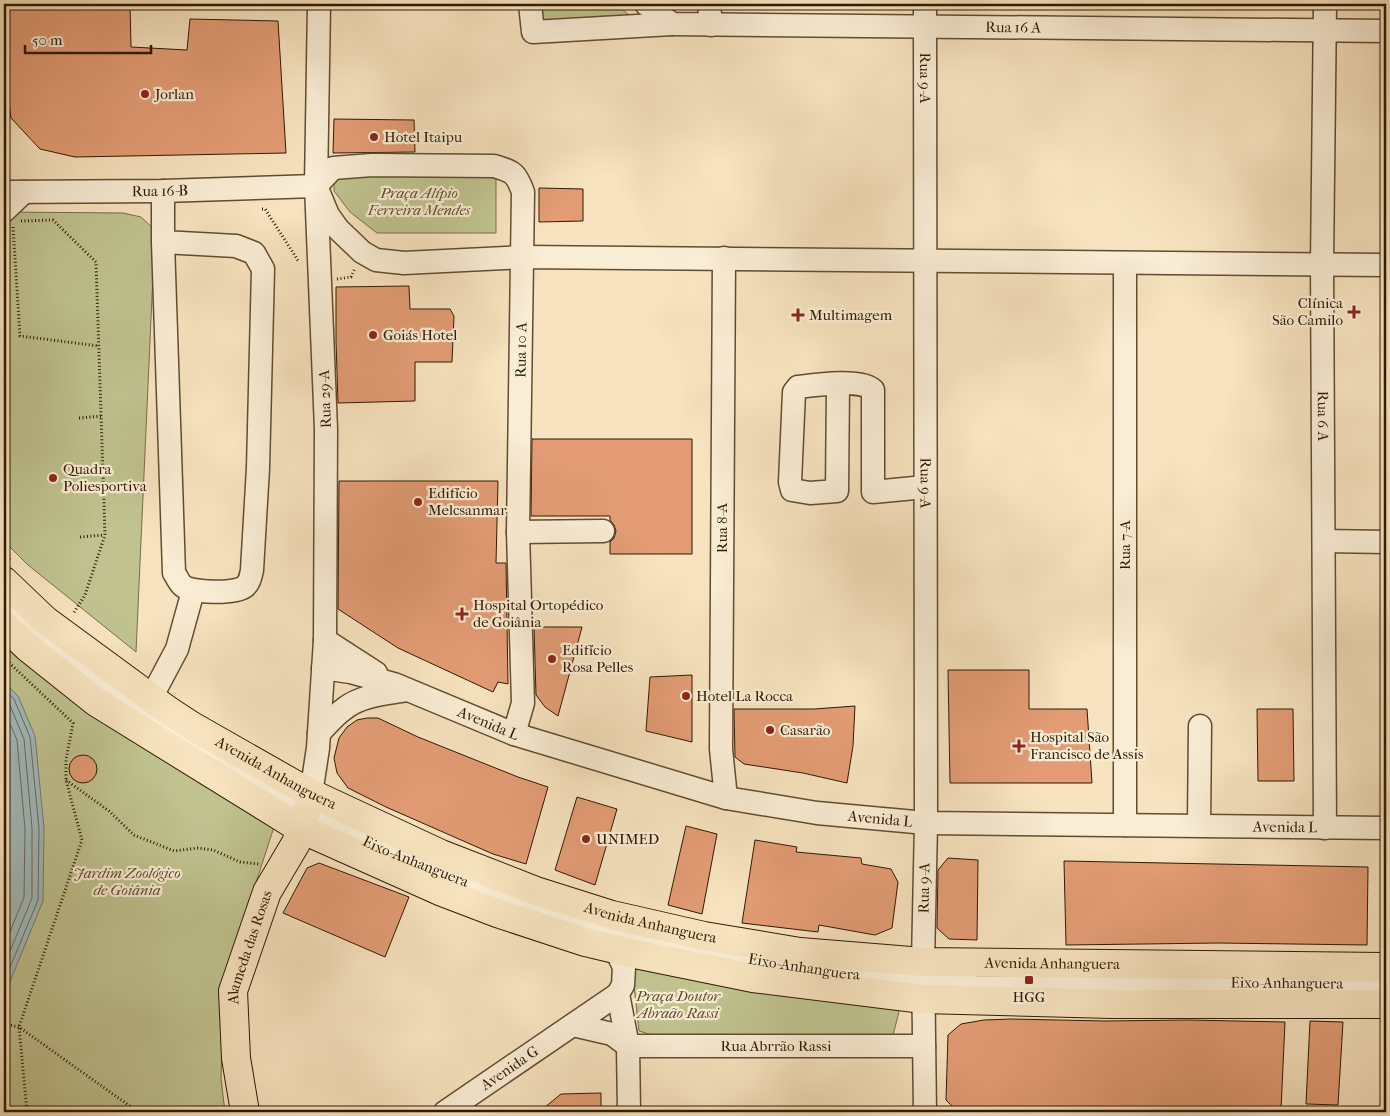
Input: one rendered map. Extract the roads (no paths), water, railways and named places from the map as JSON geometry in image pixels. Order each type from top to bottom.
[{"type":"main road","name":"Avenida Anhanguera","points":[[4,581],[45,620],[192,726],[373,862],[479,906],[625,957],[753,978],[923,979],[1386,967]]},
{"type":"main road","name":"Avenida Anhanguera","points":[[4,625],[27,647],[96,702],[306,811],[441,854],[536,891],[612,915],[704,936],[800,952],[923,979],[1111,1004],[1386,1004]]},
{"type":"main road","name":"Alameda das Rosas","points":[[245,1112],[236,1058],[233,991],[267,892],[296,843],[306,811]]},
{"type":"street","name":"Rua 29-A","points":[[306,811],[319,734],[325,640],[326,428],[316,186],[319,4]]},
{"type":"street","name":"Rua 16 A","points":[[530,4],[533,32],[672,24],[710,14],[925,27],[1386,31]]},
{"type":"street","points":[[646,4],[672,24]]},
{"type":"street","name":"Rua 9-A","points":[[925,4],[926,823],[923,979],[925,1112]]},
{"type":"street","name":"Rua 6 A","points":[[1325,4],[1322,265],[1325,828]]},
{"type":"street","name":"Rua 10 A","points":[[316,186],[333,168],[372,165],[494,166],[507,170],[517,176],[523,192],[518,532],[523,703],[514,734]]},
{"type":"street","name":"Rua 16-B","points":[[14,192],[162,191],[316,186]]},
{"type":"street","points":[[316,186],[328,215],[338,229],[362,252],[376,260],[404,263],[523,258],[724,258],[1125,264],[1386,265]]},
{"type":"street","points":[[162,191],[163,242],[174,573],[182,585],[193,590],[234,591],[245,587],[250,580],[252,570],[258,468],[263,269],[254,254],[236,246],[163,242]]},
{"type":"street","points":[[8,220],[14,192]]},
{"type":"street","name":"Rua 8-A","points":[[724,258],[721,749],[726,798]]},
{"type":"street","name":"Rua 7-A","points":[[1124,825],[1125,264]]},
{"type":"street","points":[[837,491],[838,384]]},
{"type":"street","points":[[878,491],[873,390],[864,384],[798,387],[794,392],[790,482],[792,490],[810,493],[878,491],[925,494]]},
{"type":"street","points":[[518,532],[603,531]]},
{"type":"street","points":[[1324,541],[1386,542]]},
{"type":"street","points":[[151,698],[178,649],[193,590]]},
{"type":"street","name":"Eixo-Anhanguera","points":[[4,604],[91,678],[177,734],[306,811],[378,847],[515,902],[608,930],[685,947],[847,974],[887,975],[923,979],[991,972],[1118,973],[1187,982],[1386,984]]},
{"type":"street","name":"Avenida L","points":[[325,640],[401,687]]},
{"type":"street","name":"Avenida L","points":[[323,668],[350,672],[401,687],[514,734],[726,798],[817,813],[926,823],[1386,828]]},
{"type":"street","points":[[319,734],[344,708],[354,702],[401,687]]},
{"type":"street","points":[[1199,825],[1200,726]]},
{"type":"street","points":[[625,957],[623,984],[618,994],[628,1046],[629,1112]]},
{"type":"street","name":"Avenida G","points":[[445,1112],[618,994]]},
{"type":"street","points":[[574,1025],[612,1034],[628,1046]]},
{"type":"street","name":"Rua Abrrão Rassi","points":[[628,1046],[924,1046]]},
{"type":"water","points":[[4,682],[18,696],[35,736],[44,828],[43,901],[4,996]]},
{"type":"place","name":"Jorlan","points":[[145,94]]},
{"type":"place","name":"Hotel Itaipu","points":[[374,137]]},
{"type":"place","name":"Clínica São Camilo","points":[[1354,312]]},
{"type":"place","name":"Multimagem","points":[[798,315]]},
{"type":"place","name":"Goiás Hotel","points":[[373,335]]},
{"type":"place","name":"Quadra Poliesportiva","points":[[53,478]]},
{"type":"place","name":"Edifício Melcsanmar","points":[[418,502]]},
{"type":"place","name":"Hospital Ortopédico de Goiânia","points":[[462,614]]},
{"type":"place","name":"Edifício Rosa Pelles","points":[[552,659]]},
{"type":"place","name":"Hotel La Rocca","points":[[686,696]]},
{"type":"place","name":"Casarão","points":[[770,730]]},
{"type":"place","name":"Hospital São Francisco de Assis","points":[[1019,746]]},
{"type":"place","name":"UNIMED","points":[[586,839]]},
{"type":"place","name":"HGG","points":[[1029,980]]},
{"type":"park label","name":"Praça Alípio Ferreira Mendes","points":[[419,202]]},
{"type":"park label","name":"Jardim Zoológico de Goiânia","points":[[127,882]]},
{"type":"park label","name":"Praça Doutor Abraão Rassi","points":[[678,1004]]}]
